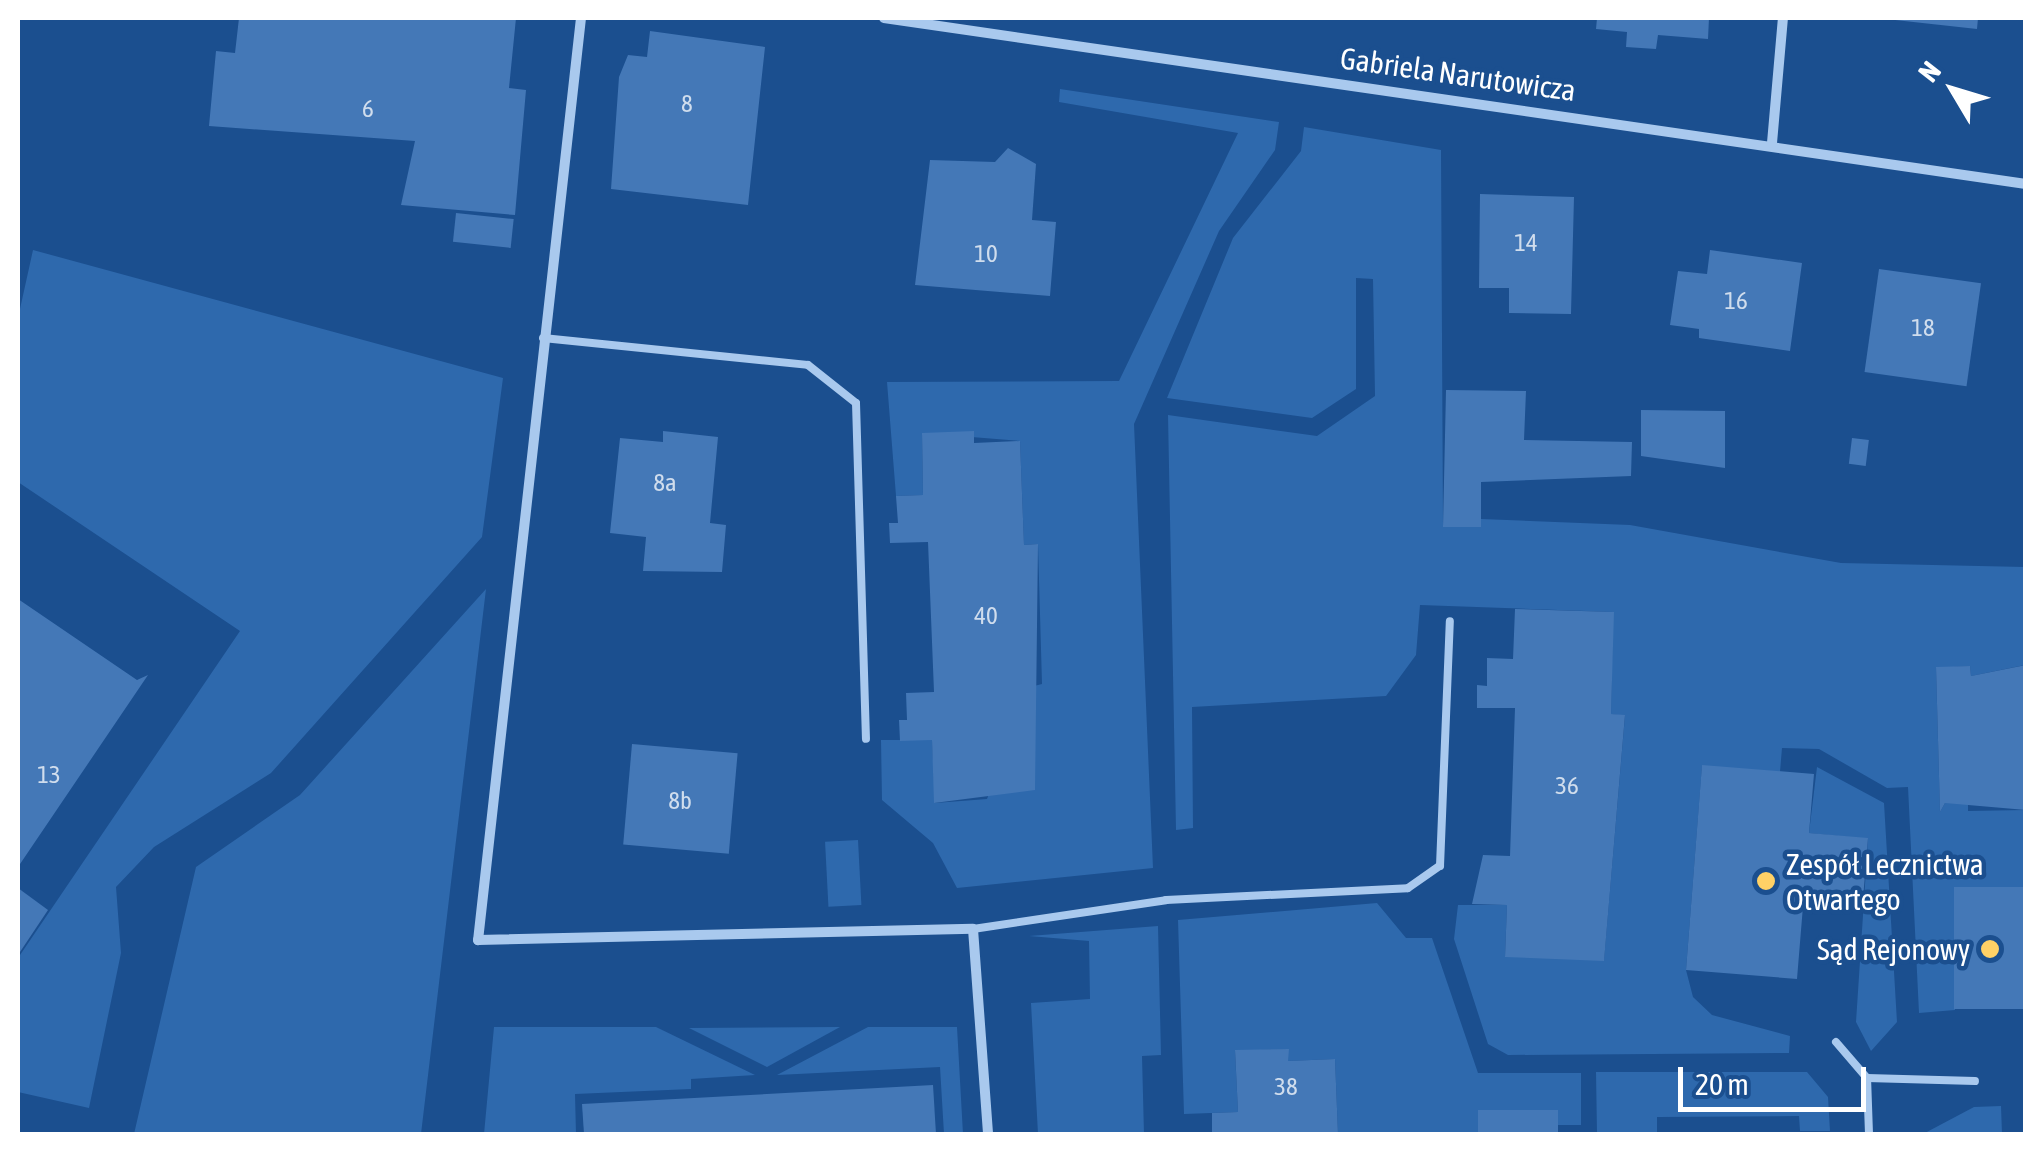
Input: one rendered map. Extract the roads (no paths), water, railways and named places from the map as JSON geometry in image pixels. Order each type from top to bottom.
[{"type":"street","points":[[581,18],[542,338],[478,940],[972,929],[988,1134]]},
{"type":"street","name":"Gabriela Narutowicza","points":[[884,18],[1772,144],[2026,184]]},
{"type":"street","points":[[1772,144],[1783,18]]},
{"type":"lane","points":[[542,338],[808,365],[856,403],[866,739]]},
{"type":"lane","points":[[972,929],[1166,900],[1408,888],[1440,866],[1450,621]]},
{"type":"lane","points":[[1836,1042],[1867,1078],[1869,1134]]},
{"type":"lane","points":[[1867,1078],[1975,1080]]},
{"type":"place","name":"Zespół Lecznictwa Otwartego","points":[[1766,881]]},
{"type":"place","name":"Sąd Rejonowy","points":[[1990,949]]}]
